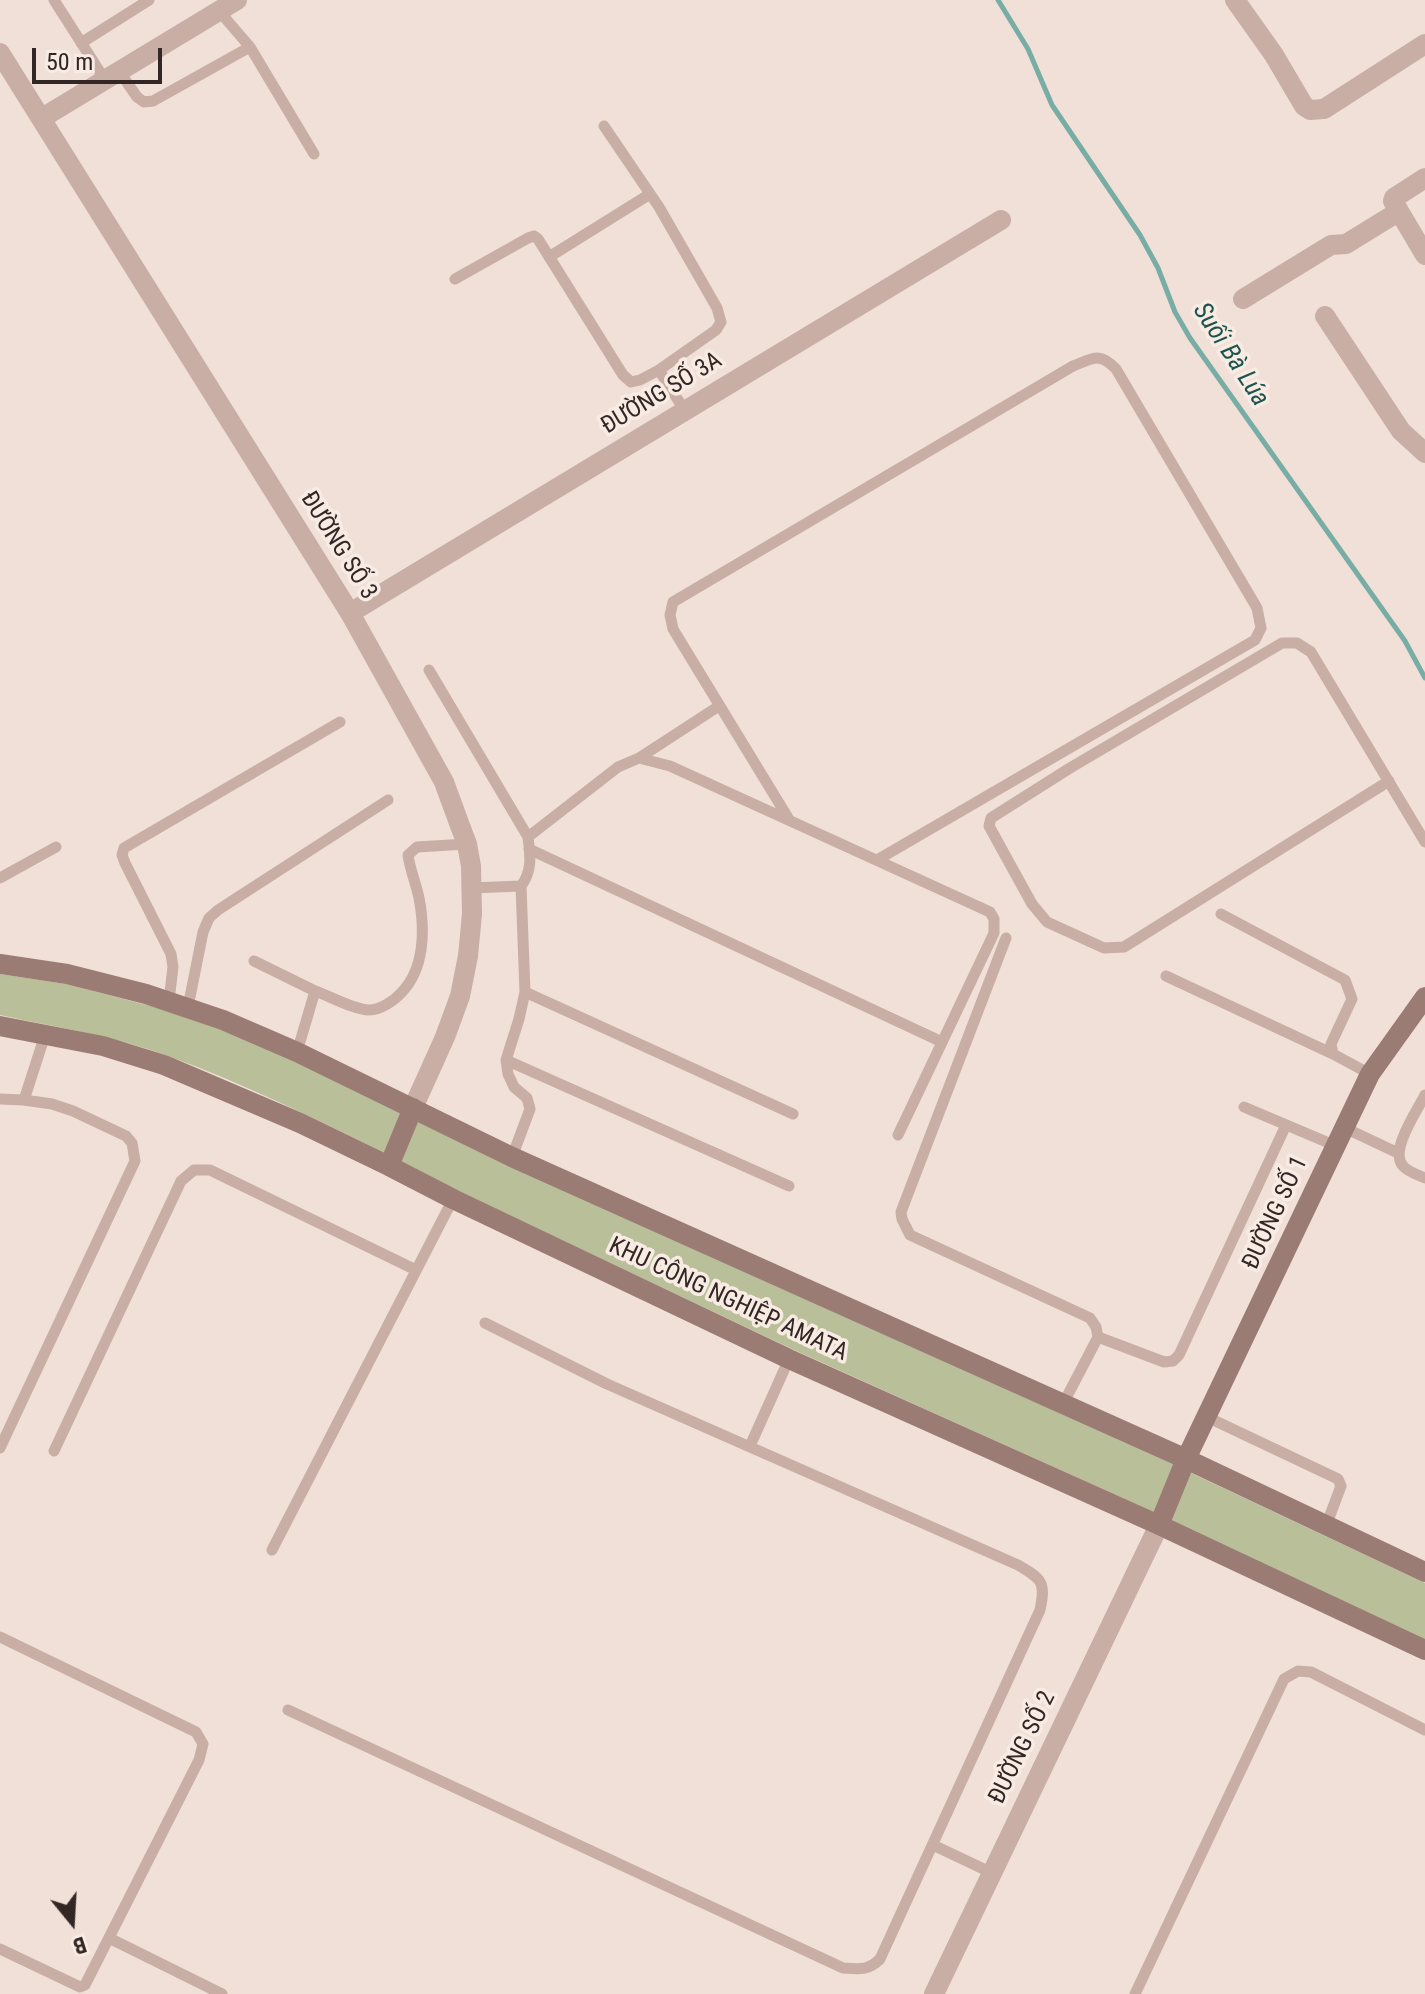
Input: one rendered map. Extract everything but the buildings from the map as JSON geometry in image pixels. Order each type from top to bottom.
[{"type":"street","points":[[42,118],[237,0]]},
{"type":"street","points":[[1235,0],[1274,55],[1304,106],[1310,110],[1324,109],[1425,44]]},
{"type":"street","name":"ĐƯỜNG SỐ 3","points":[[0,53],[350,613],[444,782],[467,844],[471,866],[471,935],[460,996],[413,1108]]},
{"type":"street","points":[[1425,178],[1394,198],[1393,203],[1425,255]]},
{"type":"street","points":[[1243,299],[1331,245],[1346,244],[1398,212]]},
{"type":"street","name":"ĐƯỜNG SỐ 3A","points":[[350,613],[1001,220]]},
{"type":"street","points":[[1325,316],[1401,431],[1425,453]]},
{"type":"street","name":"KHU CÔNG NGHIỆP AMATA","points":[[0,964],[67,974],[178,1004],[223,1020],[297,1052],[512,1157],[1186,1459],[1425,1572]]},
{"type":"street","name":"ĐƯỜNG SỐ 1","points":[[1159,1525],[1186,1459],[1370,1074],[1425,997]]},
{"type":"street","name":"KHU CÔNG NGHIỆP AMATA","points":[[0,1026],[103,1046],[164,1065],[300,1123],[789,1359],[1159,1525],[1425,1650]]},
{"type":"street","points":[[389,1166],[413,1108]]},
{"type":"street","name":"ĐƯỜNG SỐ 2","points":[[934,1994],[1159,1525]]},
{"type":"lane","points":[[54,0],[81,43],[112,76],[144,102],[153,101],[250,47]]},
{"type":"lane","points":[[81,43],[149,0]]},
{"type":"lane","points":[[219,11],[250,47],[314,154]]},
{"type":"lane","points":[[455,279],[534,236],[623,375],[631,382],[659,370],[716,330],[721,322],[717,308],[650,194],[604,126]]},
{"type":"lane","points":[[549,257],[650,194]]},
{"type":"lane","points":[[790,821],[673,629],[670,615],[673,602],[1073,366],[1096,357],[1107,360],[1116,369],[1257,608],[1261,628],[1255,640],[877,860]]},
{"type":"lane","points":[[659,370],[685,411]]},
{"type":"lane","points":[[1389,781],[1124,947],[1104,948],[1047,922],[1032,904],[989,826],[991,818],[1070,768],[1282,643],[1297,643],[1311,652],[1389,781],[1425,842]]},
{"type":"lane","points":[[429,670],[529,843],[531,863],[528,877],[521,886],[525,992],[506,1060],[514,1087],[527,1098],[530,1109],[512,1157]]},
{"type":"lane","points":[[529,843],[618,767],[639,758],[719,706]]},
{"type":"lane","points":[[178,1004],[171,954],[125,863],[122,855],[124,848],[340,722]]},
{"type":"lane","points":[[639,758],[670,766],[990,912],[994,919],[994,933],[898,1135]]},
{"type":"lane","points":[[178,1004],[209,918],[388,800]]},
{"type":"lane","points":[[529,843],[942,1042]]},
{"type":"lane","points":[[254,961],[315,991],[361,1009],[371,1010],[396,998],[413,978],[422,941],[419,899],[408,855],[417,847],[467,844]]},
{"type":"lane","points":[[0,878],[56,847]]},
{"type":"lane","points":[[471,888],[521,886]]},
{"type":"lane","points":[[1221,914],[1345,980],[1352,999],[1331,1044],[1333,1054]]},
{"type":"lane","points":[[1006,938],[901,1212],[910,1235],[1090,1318],[1098,1337],[1063,1404]]},
{"type":"lane","points":[[1166,976],[1370,1074]]},
{"type":"lane","points":[[297,1052],[315,991]]},
{"type":"lane","points":[[525,992],[793,1114]]},
{"type":"lane","points":[[24,1100],[45,1035]]},
{"type":"lane","points":[[506,1060],[789,1186]]},
{"type":"lane","points":[[1425,1095],[1398,1153],[1404,1168],[1425,1178]]},
{"type":"lane","points":[[0,1099],[52,1104],[73,1111],[126,1136],[132,1143],[135,1161],[0,1448]]},
{"type":"lane","points":[[1244,1107],[1286,1125],[1398,1153]]},
{"type":"lane","points":[[1098,1337],[1164,1362],[1173,1361],[1179,1355],[1286,1125]]},
{"type":"lane","points":[[54,1451],[181,1181],[194,1170],[210,1170],[416,1270]]},
{"type":"lane","points":[[272,1550],[453,1199]]},
{"type":"lane","points":[[288,1710],[843,1968],[865,1970],[880,1959],[1040,1610],[1044,1591],[1038,1577],[1018,1565],[607,1384],[485,1323]]},
{"type":"lane","points":[[750,1446],[789,1359]]},
{"type":"lane","points":[[1207,1417],[1338,1479],[1341,1486],[1326,1526]]},
{"type":"lane","points":[[0,1637],[196,1732],[203,1744],[199,1760],[85,1985],[80,1987],[0,1949]]},
{"type":"lane","points":[[1135,1994],[1284,1679],[1298,1671],[1311,1672],[1425,1730]]},
{"type":"lane","points":[[933,1845],[992,1873]]},
{"type":"lane","points":[[109,1938],[222,1994]]},
{"type":"green space","points":[[0,974],[66,984],[166,1010],[294,1061],[404,1115],[387,1154],[251,1090],[168,1056],[106,1037],[0,1015]]},
{"type":"green space","points":[[415,1120],[510,1166],[1177,1466],[1158,1514],[792,1349],[397,1159]]},
{"type":"green space","points":[[1187,1471],[1425,1583],[1425,1640],[1168,1519]]},
{"type":"waterway","name":"Suối Bà Lúa","points":[[998,0],[1028,49],[1052,105],[1140,235],[1190,338],[1405,641],[1425,678]]}]
